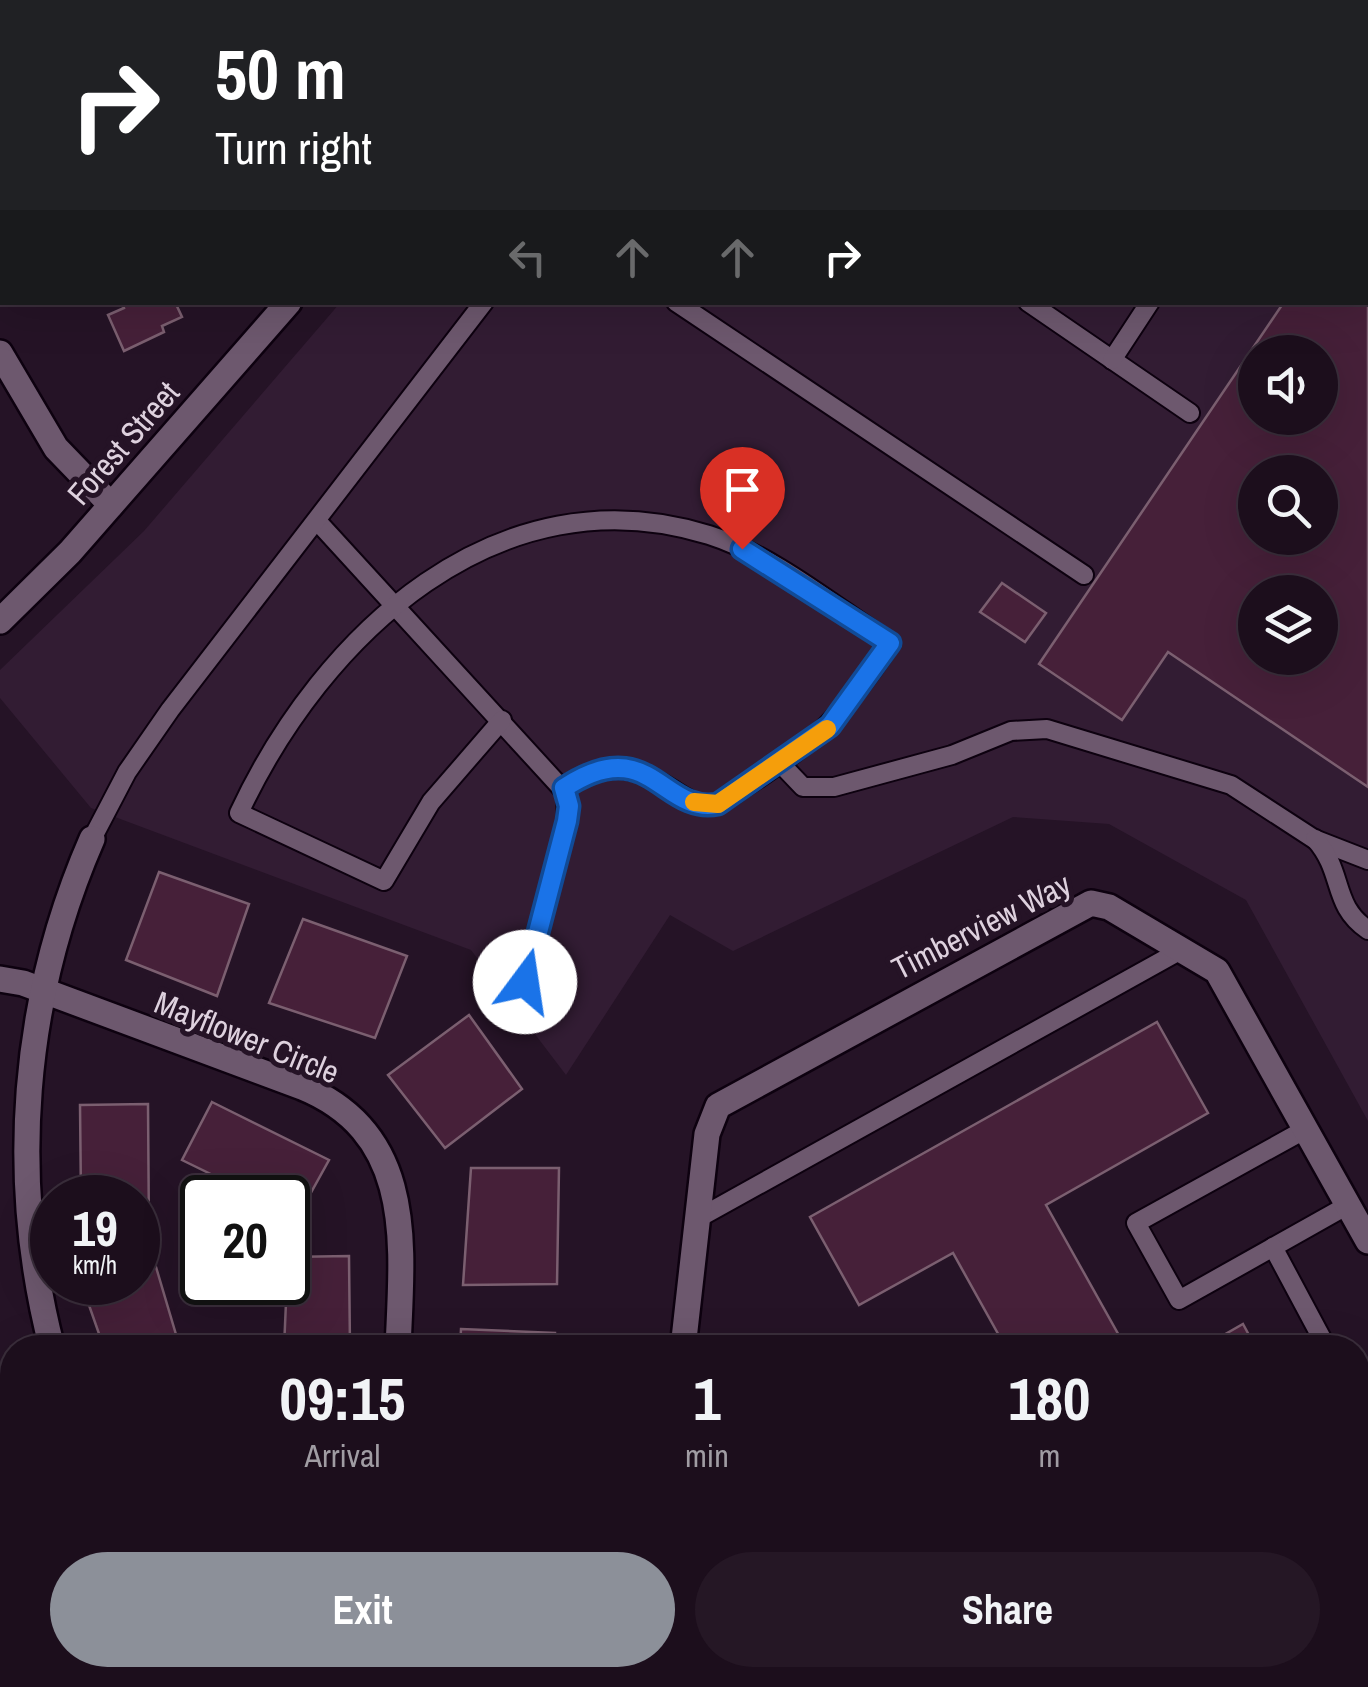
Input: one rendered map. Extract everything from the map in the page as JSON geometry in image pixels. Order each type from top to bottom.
[{"type":"street","name":"Forest Street","points":[[0,622],[111,506],[286,305]]},
{"type":"street","points":[[0,352],[56,448],[111,506]]},
{"type":"street","points":[[49,1335],[37,1278],[26,1174],[31,1062],[62,914],[92,839]]},
{"type":"street","name":"Timberview Way","points":[[684,1335],[708,1127],[718,1106],[1084,905],[1110,907],[1213,966],[1368,1242]]},
{"type":"street","name":"Mayflower Circle","points":[[0,978],[302,1086],[350,1118],[382,1160],[399,1203],[403,1238],[399,1335]]},
{"type":"lane","points":[[92,839],[158,726],[482,305]]},
{"type":"lane","points":[[680,305],[1084,574]]},
{"type":"lane","points":[[1032,305],[1190,413]]},
{"type":"lane","points":[[1112,360],[1148,305]]},
{"type":"lane","points":[[318,522],[564,788],[569,806],[567,821],[525,982]]},
{"type":"lane","points":[[502,720],[437,794],[384,881],[239,813],[264,762],[306,698],[394,605],[482,549],[554,526],[654,524],[727,542],[774,566],[890,643],[839,717],[781,764],[712,806],[698,804],[625,768],[596,769],[564,788]]},
{"type":"lane","points":[[781,764],[803,787],[825,789],[952,755],[1012,731],[1047,729],[1231,785],[1314,839],[1368,860]]},
{"type":"lane","points":[[1314,839],[1337,873],[1347,914],[1368,930]]},
{"type":"lane","points":[[698,1218],[1183,949]]},
{"type":"lane","points":[[1306,1129],[1136,1223],[1179,1300],[1348,1205]]},
{"type":"lane","points":[[1273,1247],[1321,1335]]},
{"type":"shaded area","points":[[338,305],[1368,305],[1368,1121],[1246,900],[1109,824],[1013,817],[733,951],[670,915],[566,1075],[471,950],[91,808],[0,698],[0,670],[144,531]]},
{"type":"building","points":[[123,305],[176,305],[182,317],[162,326],[164,332],[124,351],[108,315],[124,308]]},
{"type":"building","points":[[1282,305],[1368,305],[1368,787],[1168,652],[1122,720],[1039,664],[1238,370],[1238,435],[1338,435],[1338,335],[1262,335]]},
{"type":"building","points":[[1002,583],[1046,613],[1025,642],[980,612]]},
{"type":"building","points":[[159,872],[249,904],[217,996],[126,960]]},
{"type":"building","points":[[303,919],[407,956],[375,1038],[269,1003]]},
{"type":"building","points":[[469,1015],[522,1089],[445,1148],[388,1075]]},
{"type":"building","points":[[1157,1022],[1208,1113],[1046,1205],[1119,1335],[999,1335],[953,1253],[859,1305],[810,1217]]},
{"type":"building","points":[[212,1102],[329,1160],[310,1194],[310,1175],[213,1175],[182,1160]]},
{"type":"building","points":[[148,1104],[149,1175],[81,1175],[80,1105]]},
{"type":"building","points":[[471,1168],[559,1168],[557,1284],[463,1285]]},
{"type":"building","points":[[349,1256],[350,1335],[285,1335],[286,1305],[310,1305],[310,1257]]},
{"type":"building","points":[[160,1280],[176,1335],[99,1335],[89,1305],[160,1305]]},
{"type":"building","points":[[1243,1324],[1249,1335],[1224,1335]]},
{"type":"building","points":[[461,1329],[555,1333],[555,1335],[461,1335]]},
{"type":"slow traffic","points":[[694,802],[718,804],[827,729]]},
{"type":"route","points":[[525,982],[567,821],[569,806],[564,788],[596,769],[625,768],[654,778],[698,804],[718,804],[808,745],[830,726],[854,698],[890,643],[742,549]]}]
